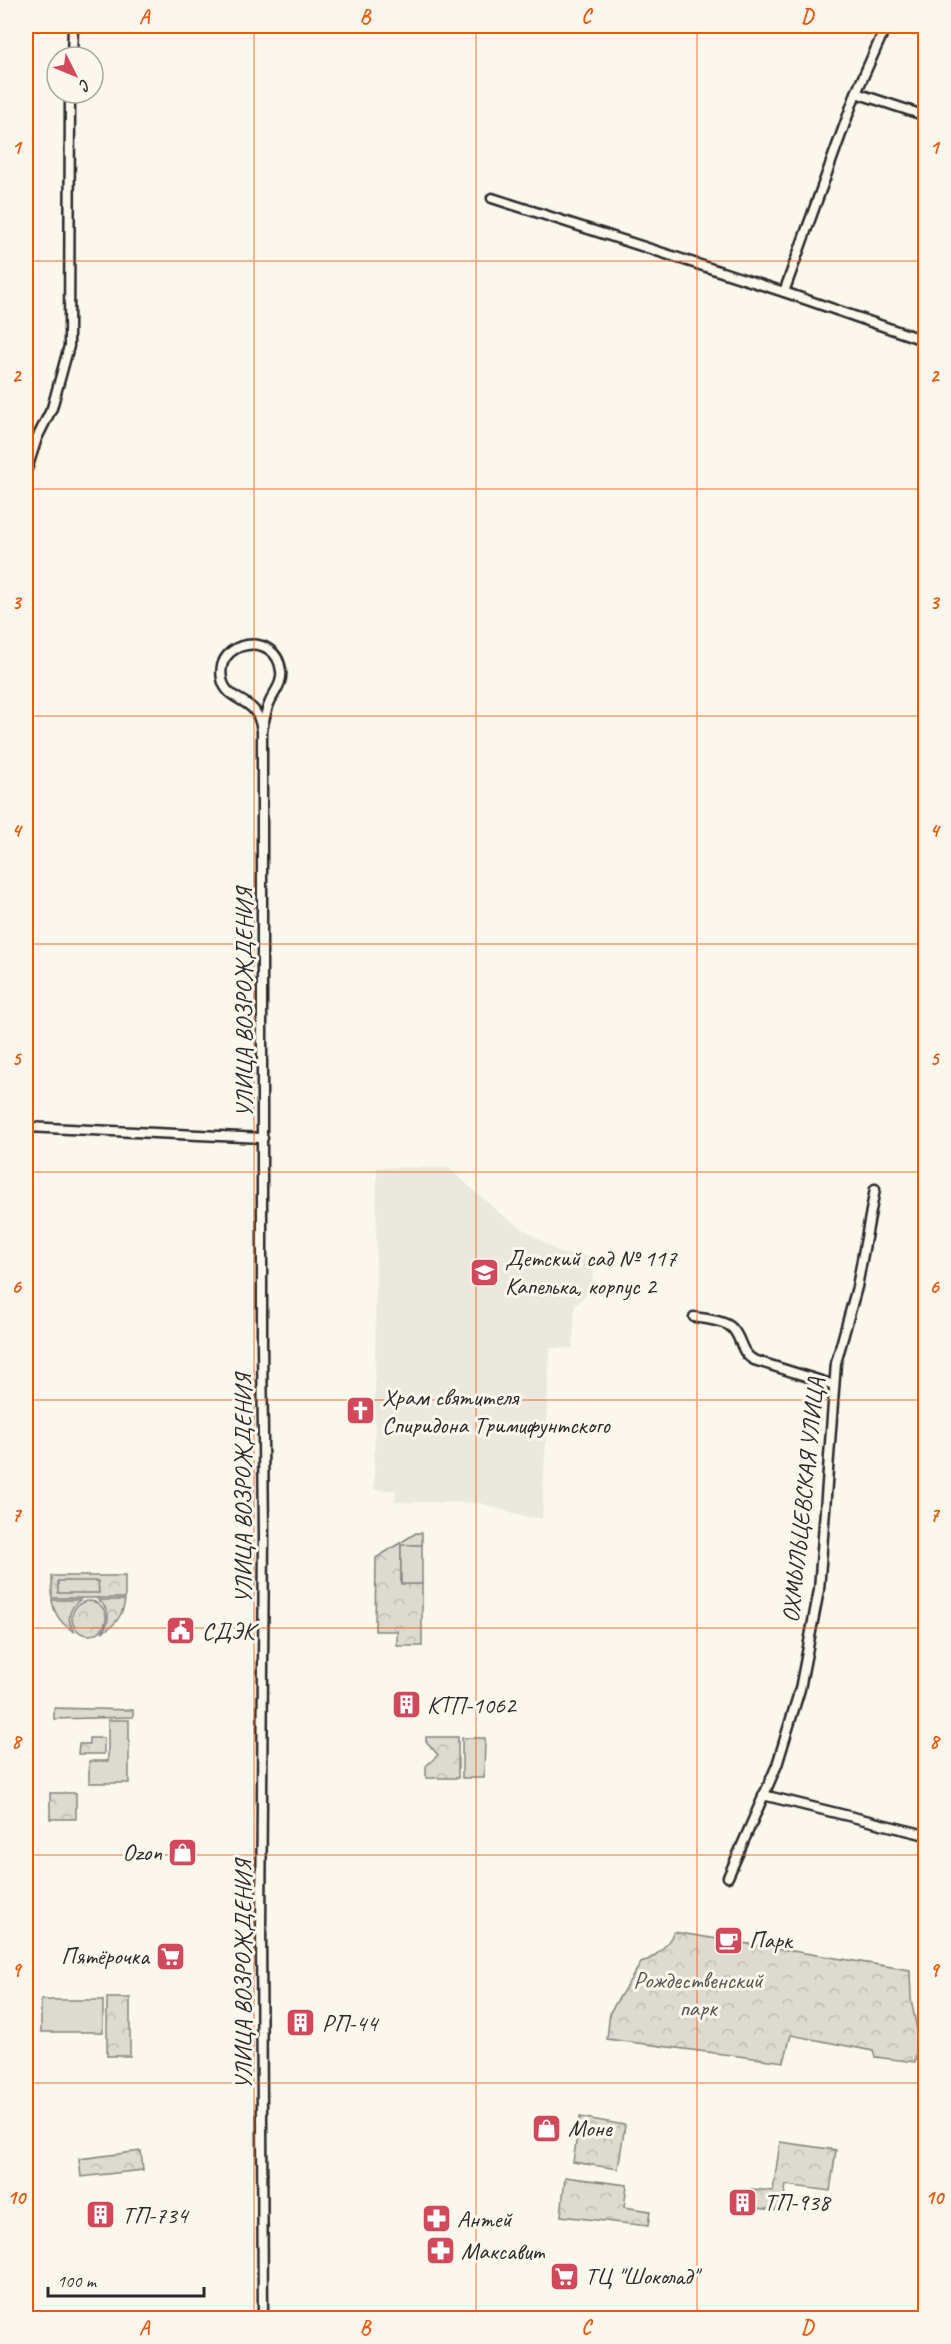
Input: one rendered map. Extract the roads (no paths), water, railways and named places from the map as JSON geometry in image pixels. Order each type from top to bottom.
[{"type":"street","points":[[72,45],[73,26]]},
{"type":"street","points":[[784,292],[856,93],[886,26]]},
{"type":"street","points":[[856,93],[926,116]]},
{"type":"street","points":[[26,472],[37,438],[52,408],[69,346],[70,105]]},
{"type":"street","points":[[492,198],[784,292],[926,341]]},
{"type":"street","name":"УЛИЦА ВОЗРОЖДЕНИЯ","points":[[262,731],[267,707],[280,682],[281,671],[278,660],[267,648],[256,644],[245,645],[234,649],[226,657],[222,668],[222,679],[230,694],[254,709],[260,719],[262,731],[263,2319]]},
{"type":"street","points":[[26,1127],[263,1138]]},
{"type":"street","name":"ОХМЫЛЬЦЕВСКАЯ УЛИЦА","points":[[728,1877],[792,1722],[800,1689],[819,1590],[836,1363],[857,1287],[875,1190]]},
{"type":"street","points":[[694,1317],[726,1324],[732,1328],[743,1351],[754,1360],[834,1385]]},
{"type":"street","points":[[763,1795],[926,1835]]},
{"type":"place","name":"Детский сад № 117 Капелька, корпус 2","points":[[484,1272]]},
{"type":"place","name":"Храм святителя Спиридона Тримифунтского","points":[[361,1411]]},
{"type":"place","name":"СДЭК","points":[[181,1631]]},
{"type":"place","name":"КТП-1062","points":[[406,1705]]},
{"type":"place","name":"Ozon","points":[[183,1852]]},
{"type":"place","name":"Парк","points":[[728,1940]]},
{"type":"place","name":"Пятёрочка","points":[[170,1956]]},
{"type":"place","name":"РП-44","points":[[301,2023]]},
{"type":"place","name":"Моне","points":[[547,2128]]},
{"type":"place","name":"ТП-938","points":[[743,2202]]},
{"type":"place","name":"ТП-734","points":[[101,2215]]},
{"type":"place","name":"Антей","points":[[436,2219]]},
{"type":"place","name":"Максавит","points":[[440,2251]]},
{"type":"place","name":"ТЦ \"Шоколад\"","points":[[564,2276]]},
{"type":"park label","name":"Рождественский парк","points":[[698,1994]]}]
